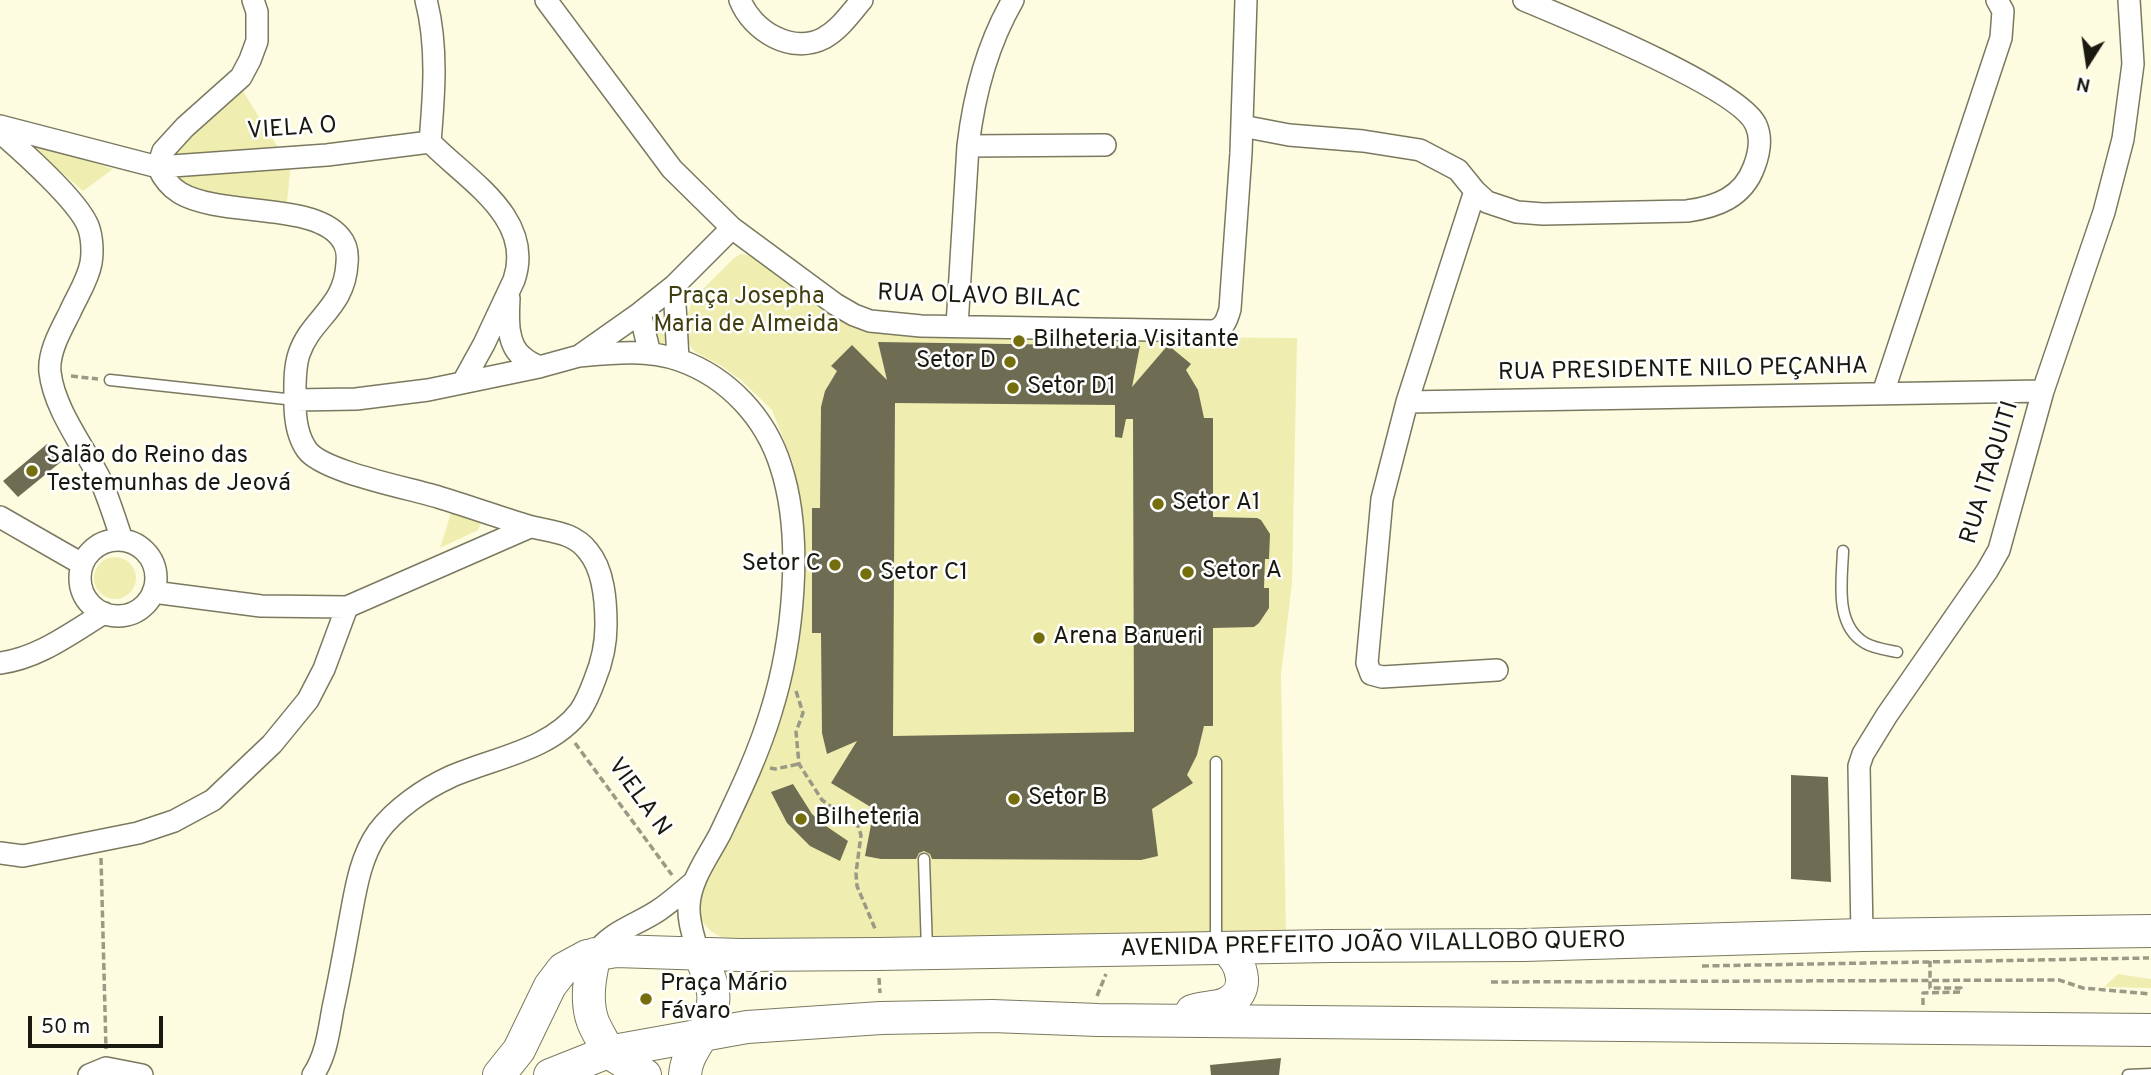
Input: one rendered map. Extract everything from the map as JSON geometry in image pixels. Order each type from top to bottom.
[{"type":"main road","name":"AVENIDA PREFEITO JOÃO VILALLOBO QUERO","points":[[595,954],[642,951],[878,964],[927,953],[1524,945],[1862,935],[1930,948],[2151,931]]},
{"type":"main road","points":[[1175,1021],[1196,1009],[1226,1003],[1237,994],[1241,985],[1241,967],[1234,956],[1221,948]]},
{"type":"main road","points":[[685,1075],[688,1057],[704,1033],[712,1010],[713,992],[709,973],[698,953]]},
{"type":"main road","points":[[595,954],[590,974],[590,1012],[606,1064]]},
{"type":"main road","points":[[505,1069],[519,1051],[539,1007],[557,977],[570,964],[595,954]]},
{"type":"main road","points":[[550,1075],[558,1070],[606,1064],[704,1033],[747,1027],[881,1017],[992,1016],[1175,1021],[2151,1030]]},
{"type":"main road","points":[[606,1064],[645,1075]]},
{"type":"street","points":[[253,0],[257,12],[257,41],[241,76],[163,151],[158,167],[164,179],[181,194],[204,202],[323,223],[338,234],[347,246],[346,280],[338,298],[299,353],[295,423],[307,451],[338,468],[574,538],[588,550],[596,564],[606,606],[606,632],[599,670],[592,690],[579,712],[542,741],[448,778],[393,815],[377,833],[365,856],[357,882],[328,1038],[319,1067],[313,1075]]},
{"type":"street","points":[[426,0],[434,50],[430,142],[503,213],[510,223],[518,253],[517,271],[510,289],[463,382]]},
{"type":"street","name":"RUA OLAVO BILAC","points":[[546,0],[672,169],[732,228],[835,304],[870,321],[957,327],[1218,330],[1225,323],[1230,309],[1242,126]]},
{"type":"street","points":[[740,0],[756,25],[773,38],[791,43],[822,39],[839,27],[862,0]]},
{"type":"street","points":[[957,327],[971,120],[987,54],[1002,18],[1013,0]]},
{"type":"street","points":[[1246,0],[1242,126],[1289,135],[1363,141],[1420,150],[1458,170],[1487,202],[1517,212],[1543,214],[1687,211],[1721,203],[1746,183],[1758,154],[1759,140],[1756,125],[1745,109],[1696,79],[1524,0]]},
{"type":"street","name":"RUA PRESIDENTE NILO PEÇANHA","points":[[1407,402],[1883,393],[2001,38],[2003,11],[1997,0]]},
{"type":"street","name":"RUA ITAQUITI","points":[[1862,935],[1859,766],[1903,665],[1987,571],[1999,550],[2043,391],[2104,212],[2123,139],[2133,64],[2129,0]]},
{"type":"street","name":"VIELA O","points":[[0,126],[158,167],[327,155],[430,142]]},
{"type":"street","points":[[0,132],[74,204],[91,236],[92,262],[61,329],[51,360],[50,374],[60,405],[100,479],[113,510],[121,540]]},
{"type":"street","points":[[968,146],[1105,145]]},
{"type":"street","points":[[1475,191],[1392,453],[1380,509],[1367,663],[1371,674],[1382,677],[1497,670]]},
{"type":"street","points":[[579,356],[674,286],[732,228]]},
{"type":"street","points":[[674,286],[678,359]]},
{"type":"street","points":[[510,289],[509,327],[512,341],[523,358],[539,366]]},
{"type":"street","points":[[640,313],[650,354]]},
{"type":"street","points":[[295,400],[356,398],[428,390],[579,356],[650,354],[678,359],[725,384],[748,407],[766,431],[781,467],[789,506],[793,538],[792,601],[778,686],[760,746],[729,815],[689,886],[660,909],[612,936],[595,954]]},
{"type":"street","points":[[1883,393],[2043,391]]},
{"type":"street","points":[[0,517],[82,564]]},
{"type":"street","points":[[153,592],[261,606],[347,607],[530,527]]},
{"type":"street","points":[[109,540],[121,540],[133,542],[151,558],[156,581],[147,602],[138,610],[128,615],[116,616],[94,607],[86,598],[79,577],[88,553],[109,540]]},
{"type":"street","points":[[0,853],[23,856],[138,833],[174,821],[213,800],[285,730],[308,700],[324,669],[347,607]]},
{"type":"street","points":[[0,663],[42,650],[104,613]]},
{"type":"street","points":[[689,886],[690,921],[698,953]]},
{"type":"street","points":[[97,1071],[142,1075]]},
{"type":"lane","points":[[110,380],[295,400]]},
{"type":"lane","points":[[1843,551],[1842,598],[1847,625],[1865,643],[1903,665]]},
{"type":"lane","points":[[1216,762],[1221,948]]},
{"type":"lane","points":[[924,859],[927,953]]},
{"type":"lane","points":[[2128,1075],[2151,1074]]},
{"type":"path","points":[[50,374],[110,380]]},
{"type":"path","points":[[778,686],[794,689],[799,697],[803,713],[796,732],[799,764],[822,800],[858,826],[861,835],[856,873],[858,886],[877,933],[880,993]]},
{"type":"path","name":"VIELA N","points":[[563,727],[689,886]]},
{"type":"path","points":[[775,769],[799,764]]},
{"type":"path","points":[[97,1071],[101,842]]},
{"type":"path","points":[[1692,966],[1930,948],[2151,957]]},
{"type":"path","points":[[1922,1028],[1923,993],[1960,992],[1961,988],[1930,988],[1930,948]]},
{"type":"path","points":[[1491,982],[2059,980],[2083,988],[2151,994]]},
{"type":"green space","points":[[241,88],[279,149],[182,159],[173,154],[172,145]]},
{"type":"green space","points":[[32,143],[113,169],[83,191],[31,146]]},
{"type":"green space","points":[[291,163],[287,202],[217,196],[191,188],[180,181],[179,173]]},
{"type":"green space","name":"Arena Barueri","points":[[741,254],[750,256],[840,320],[854,326],[917,335],[1297,338],[1292,583],[1281,675],[1286,932],[731,940],[717,935],[707,927],[696,902],[759,762],[799,500],[793,463],[772,410],[741,380],[695,352],[686,340],[685,324],[692,300]]},
{"type":"green space","points":[[662,322],[670,323],[669,337],[665,345],[656,343],[653,333]]},
{"type":"green space","points":[[451,513],[478,519],[481,523],[478,530],[440,548]]},
{"type":"green space","points":[[115,557],[130,563],[136,578],[130,593],[115,599],[100,593],[94,578],[100,563]]},
{"type":"green space","points":[[2118,974],[2151,979],[2151,988],[2104,987]]},
{"type":"building","points":[[878,342],[1140,346],[1132,387],[1168,345],[1191,364],[1186,370],[1198,390],[1204,418],[1213,418],[1213,517],[1257,518],[1270,534],[1269,559],[1265,559],[1264,588],[1269,588],[1269,608],[1254,627],[1213,628],[1213,726],[1204,726],[1197,755],[1187,775],[1193,783],[1152,809],[1158,856],[1141,860],[932,859],[930,854],[924,851],[919,853],[916,859],[865,856],[874,809],[831,783],[857,741],[827,754],[822,733],[821,633],[812,633],[812,508],[820,508],[821,407],[825,391],[837,371],[831,366],[852,345],[887,380]],"holes":[[[895,403],[1115,405],[1115,437],[1122,438],[1126,419],[1133,419],[1134,732],[893,736]]]},
{"type":"building","name":"Salão do Reino das Testemunhas de Jeová","points":[[47,444],[62,461],[18,497],[3,481]]},
{"type":"building","points":[[1791,775],[1828,777],[1831,882],[1791,879]]},
{"type":"building","name":"Bilheteria","points":[[793,784],[812,814],[848,841],[840,861],[810,846],[787,823],[771,792]]},
{"type":"building","points":[[1281,1058],[1279,1075],[1211,1075],[1210,1065]]},
{"type":"place","name":"Bilheteria Visitante","points":[[1019,341]]},
{"type":"place","name":"Setor D","points":[[1010,362]]},
{"type":"place","name":"Setor D1","points":[[1013,388]]},
{"type":"place","name":"Salão do Reino das Testemunhas de Jeová","points":[[32,471]]},
{"type":"place","name":"Setor A1","points":[[1158,504]]},
{"type":"place","name":"Setor C","points":[[835,565]]},
{"type":"place","name":"Setor A","points":[[1188,572]]},
{"type":"place","name":"Setor C1","points":[[866,574]]},
{"type":"place","name":"Arena Barueri","points":[[1039,638]]},
{"type":"place","name":"Setor B","points":[[1014,799]]},
{"type":"place","name":"Bilheteria","points":[[801,819]]},
{"type":"place","name":"Praça Mário Fávaro","points":[[646,999]]},
{"type":"park label","name":"Praça Josepha Maria de Almeida","points":[[746,312]]}]
